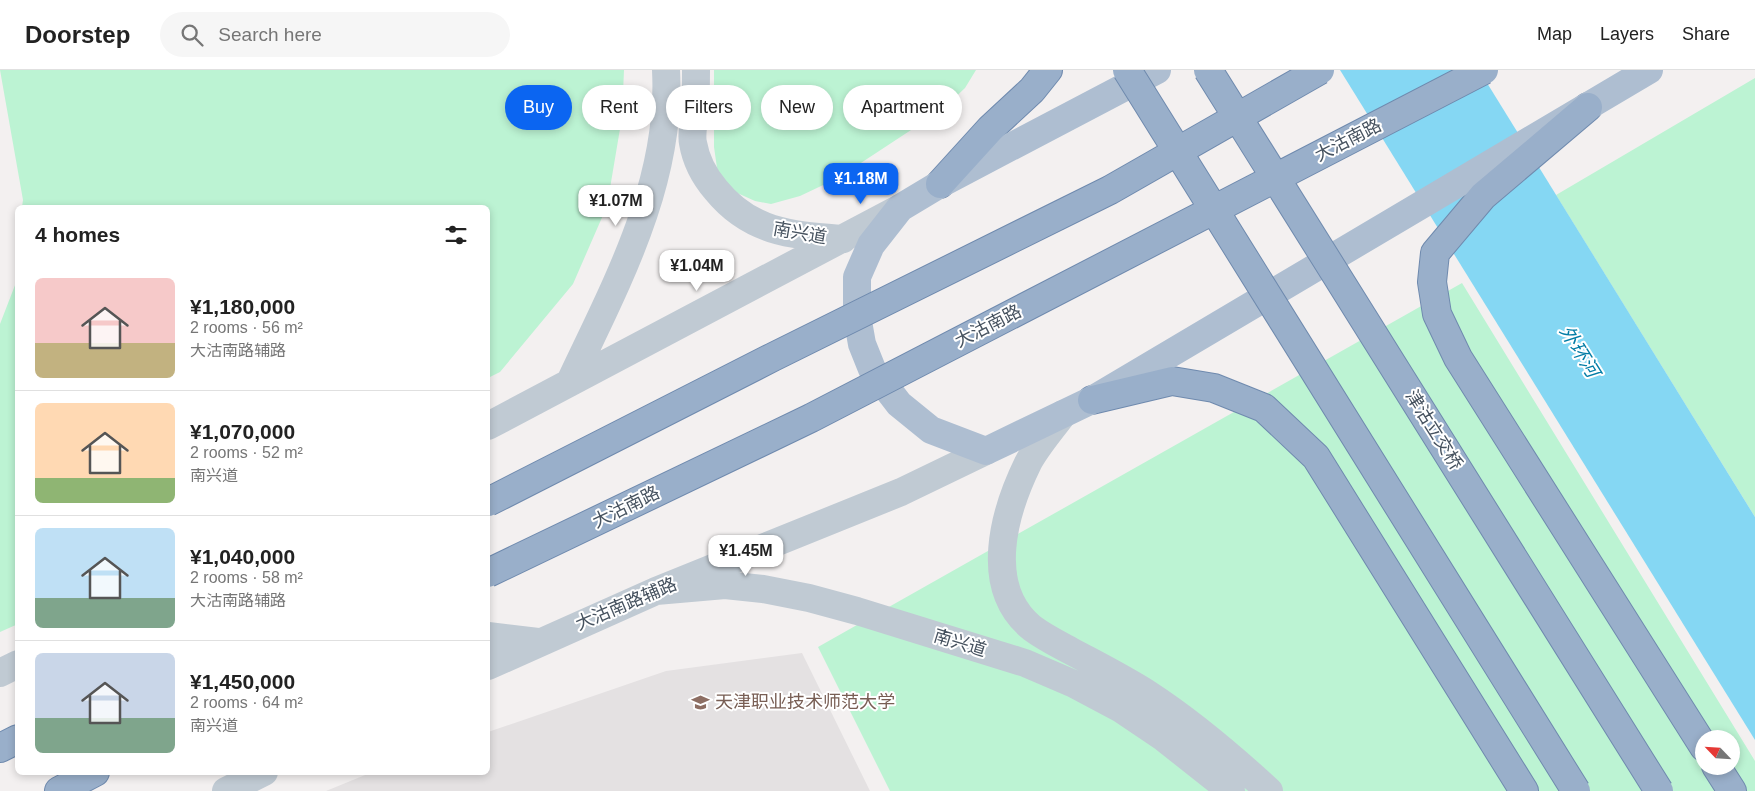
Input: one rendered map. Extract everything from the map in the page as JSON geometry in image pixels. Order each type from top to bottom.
[{"type":"highway","points":[[940,184],[990,129],[1032,90],[1048,70]]},
{"type":"highway","points":[[1127,70],[1576,791]]},
{"type":"highway","name":"津沽立交桥","points":[[1208,70],[1660,791]]},
{"type":"highway","points":[[490,501],[1110,190],[1320,70]]},
{"type":"highway","name":"大沽南路","points":[[490,572],[811,418],[1484,70]]},
{"type":"highway","points":[[1588,107],[1483,196],[1435,252],[1432,282],[1437,314],[1458,358],[1695,733]]},
{"type":"highway","points":[[1092,400],[1172,381],[1214,388],[1264,408],[1316,458],[1524,791]]},
{"type":"highway","points":[[0,748],[15,740]]},
{"type":"highway","points":[[59,791],[89,775]]},
{"type":"highway","points":[[1722,775],[1732,791]]},
{"type":"main road","points":[[1157,70],[940,184],[900,208],[871,245],[857,277],[857,316],[862,344],[872,369],[899,404],[931,430],[986,451],[1092,400],[1588,107],[1621,80],[1650,70]]},
{"type":"street","points":[[570,382],[623,269],[647,207],[662,151],[667,86],[666,70]]},
{"type":"street","name":"南兴道","points":[[696,70],[692,140],[697,159],[705,177],[721,196],[733,208],[767,228],[794,235],[843,239]]},
{"type":"street","points":[[490,425],[900,208]]},
{"type":"street","points":[[1063,414],[1029,461],[1012,501],[1004,535],[1001,564],[1004,588],[1014,608],[1031,627],[1050,640],[1146,693],[1180,716],[1217,744],[1269,791]]},
{"type":"street","name":"大沽南路辅路","points":[[490,665],[656,591],[900,492],[986,451]]},
{"type":"street","name":"南兴道","points":[[656,591],[725,585],[763,589],[800,596],[857,611],[1025,664],[1074,684],[1121,710],[1164,738],[1231,791]]},
{"type":"street","points":[[490,636],[539,642]]},
{"type":"street","points":[[0,673],[15,666]]},
{"type":"street","points":[[226,791],[258,775]]},
{"type":"shaded area","name":"天津职业技术师范大学","points":[[802,653],[870,791],[326,791],[365,775],[490,775],[490,731],[666,671]]},
{"type":"green space","points":[[0,70],[624,70],[623,85],[582,85],[582,130],[620,130],[607,206],[573,284],[500,372],[490,377],[490,205],[22,205],[23,200]]},
{"type":"green space","points":[[714,70],[976,70],[962,91],[962,85],[843,85],[843,130],[911,130],[838,178],[800,196],[771,204],[755,201],[735,192],[718,175],[714,147],[714,130],[751,130],[751,85],[714,85]]},
{"type":"green space","points":[[1755,78],[1755,517],[1556,195]]},
{"type":"green space","points":[[1462,283],[1736,730],[1695,730],[1695,775],[1740,775],[1740,737],[1755,761],[1755,791],[890,791],[818,647]]},
{"type":"green space","points":[[15,285],[15,625],[0,632],[0,324]]},
{"type":"water","name":"外环河","points":[[1340,70],[1479,70],[1755,517],[1755,740]]},
{"type":"place","name":"天津职业技术师范大学","points":[[701,702]]}]
